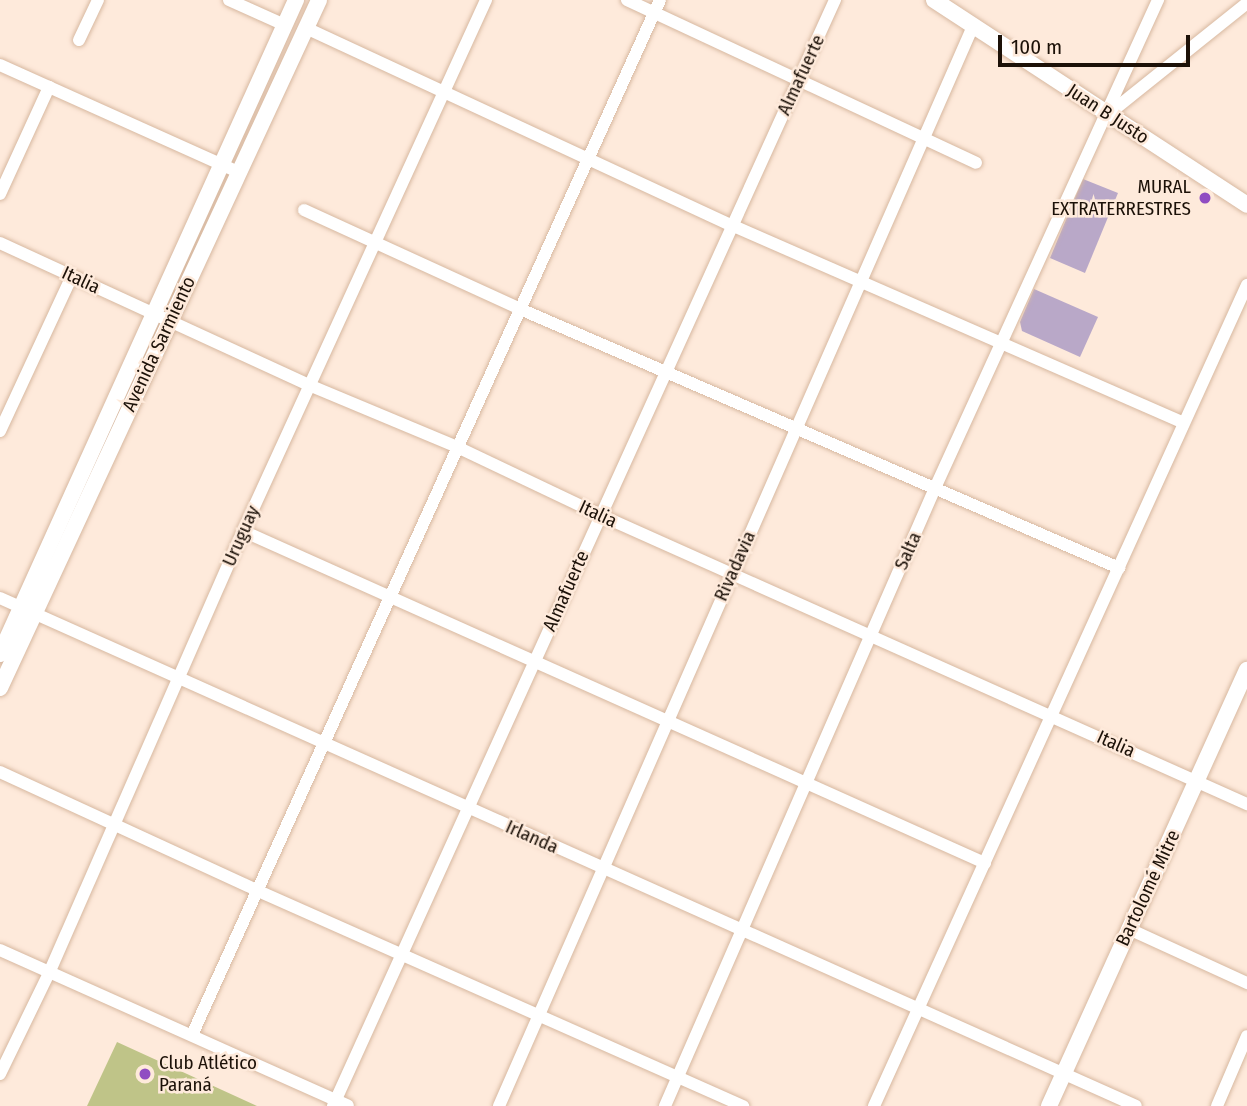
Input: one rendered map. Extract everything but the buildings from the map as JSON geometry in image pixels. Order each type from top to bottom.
[{"type":"main road","name":"Avenida Sarmiento","points":[[0,688],[28,612],[152,314],[296,0]]},
{"type":"main road","name":"Avenida Sarmiento","points":[[0,654],[28,612],[240,173],[319,0]]},
{"type":"main road","name":"Juan B Justo","points":[[934,0],[1247,205]]},
{"type":"main road","name":"Bartolomé Mitre","points":[[1049,1106],[1247,670]]},
{"type":"street","points":[[79,40],[98,0]]},
{"type":"street","points":[[229,0],[285,25]]},
{"type":"street","name":"Uruguay","points":[[0,1074],[49,973],[373,242],[486,0]]},
{"type":"street","points":[[626,0],[976,163]]},
{"type":"street","points":[[192,1035],[660,0]]},
{"type":"street","name":"Almafuerte","points":[[334,1103],[835,0]]},
{"type":"street","name":"Salta","points":[[665,1106],[935,488],[1158,0]]},
{"type":"street","points":[[1108,114],[1247,3]]},
{"type":"street","name":"Rivadavia","points":[[499,1106],[973,26]]},
{"type":"street","points":[[306,28],[445,90],[731,225],[1184,423]]},
{"type":"street","points":[[0,65],[240,173]]},
{"type":"street","points":[[0,194],[49,87]]},
{"type":"street","points":[[304,209],[520,309],[1119,568]]},
{"type":"street","name":"Italia","points":[[0,243],[309,385],[457,447],[600,515],[1247,804]]},
{"type":"street","points":[[0,431],[72,276]]},
{"type":"street","points":[[874,1106],[1247,285]]},
{"type":"street","points":[[243,531],[985,863]]},
{"type":"street","name":"Irlanda","points":[[0,598],[1136,1106]]},
{"type":"street","points":[[0,772],[256,890],[743,1106]]},
{"type":"street","points":[[1129,929],[1247,982]]},
{"type":"street","points":[[0,950],[192,1035],[334,1103],[348,1106]]},
{"type":"street","points":[[1217,1106],[1247,1036]]},
{"type":"green space","name":"Club Atlético Paraná","points":[[117,1042],[257,1106],[87,1106]]},
{"type":"place","name":"MURAL EXTRATERRESTRES","points":[[1205,198]]},
{"type":"place","name":"Club Atlético Paraná","points":[[145,1074]]}]
